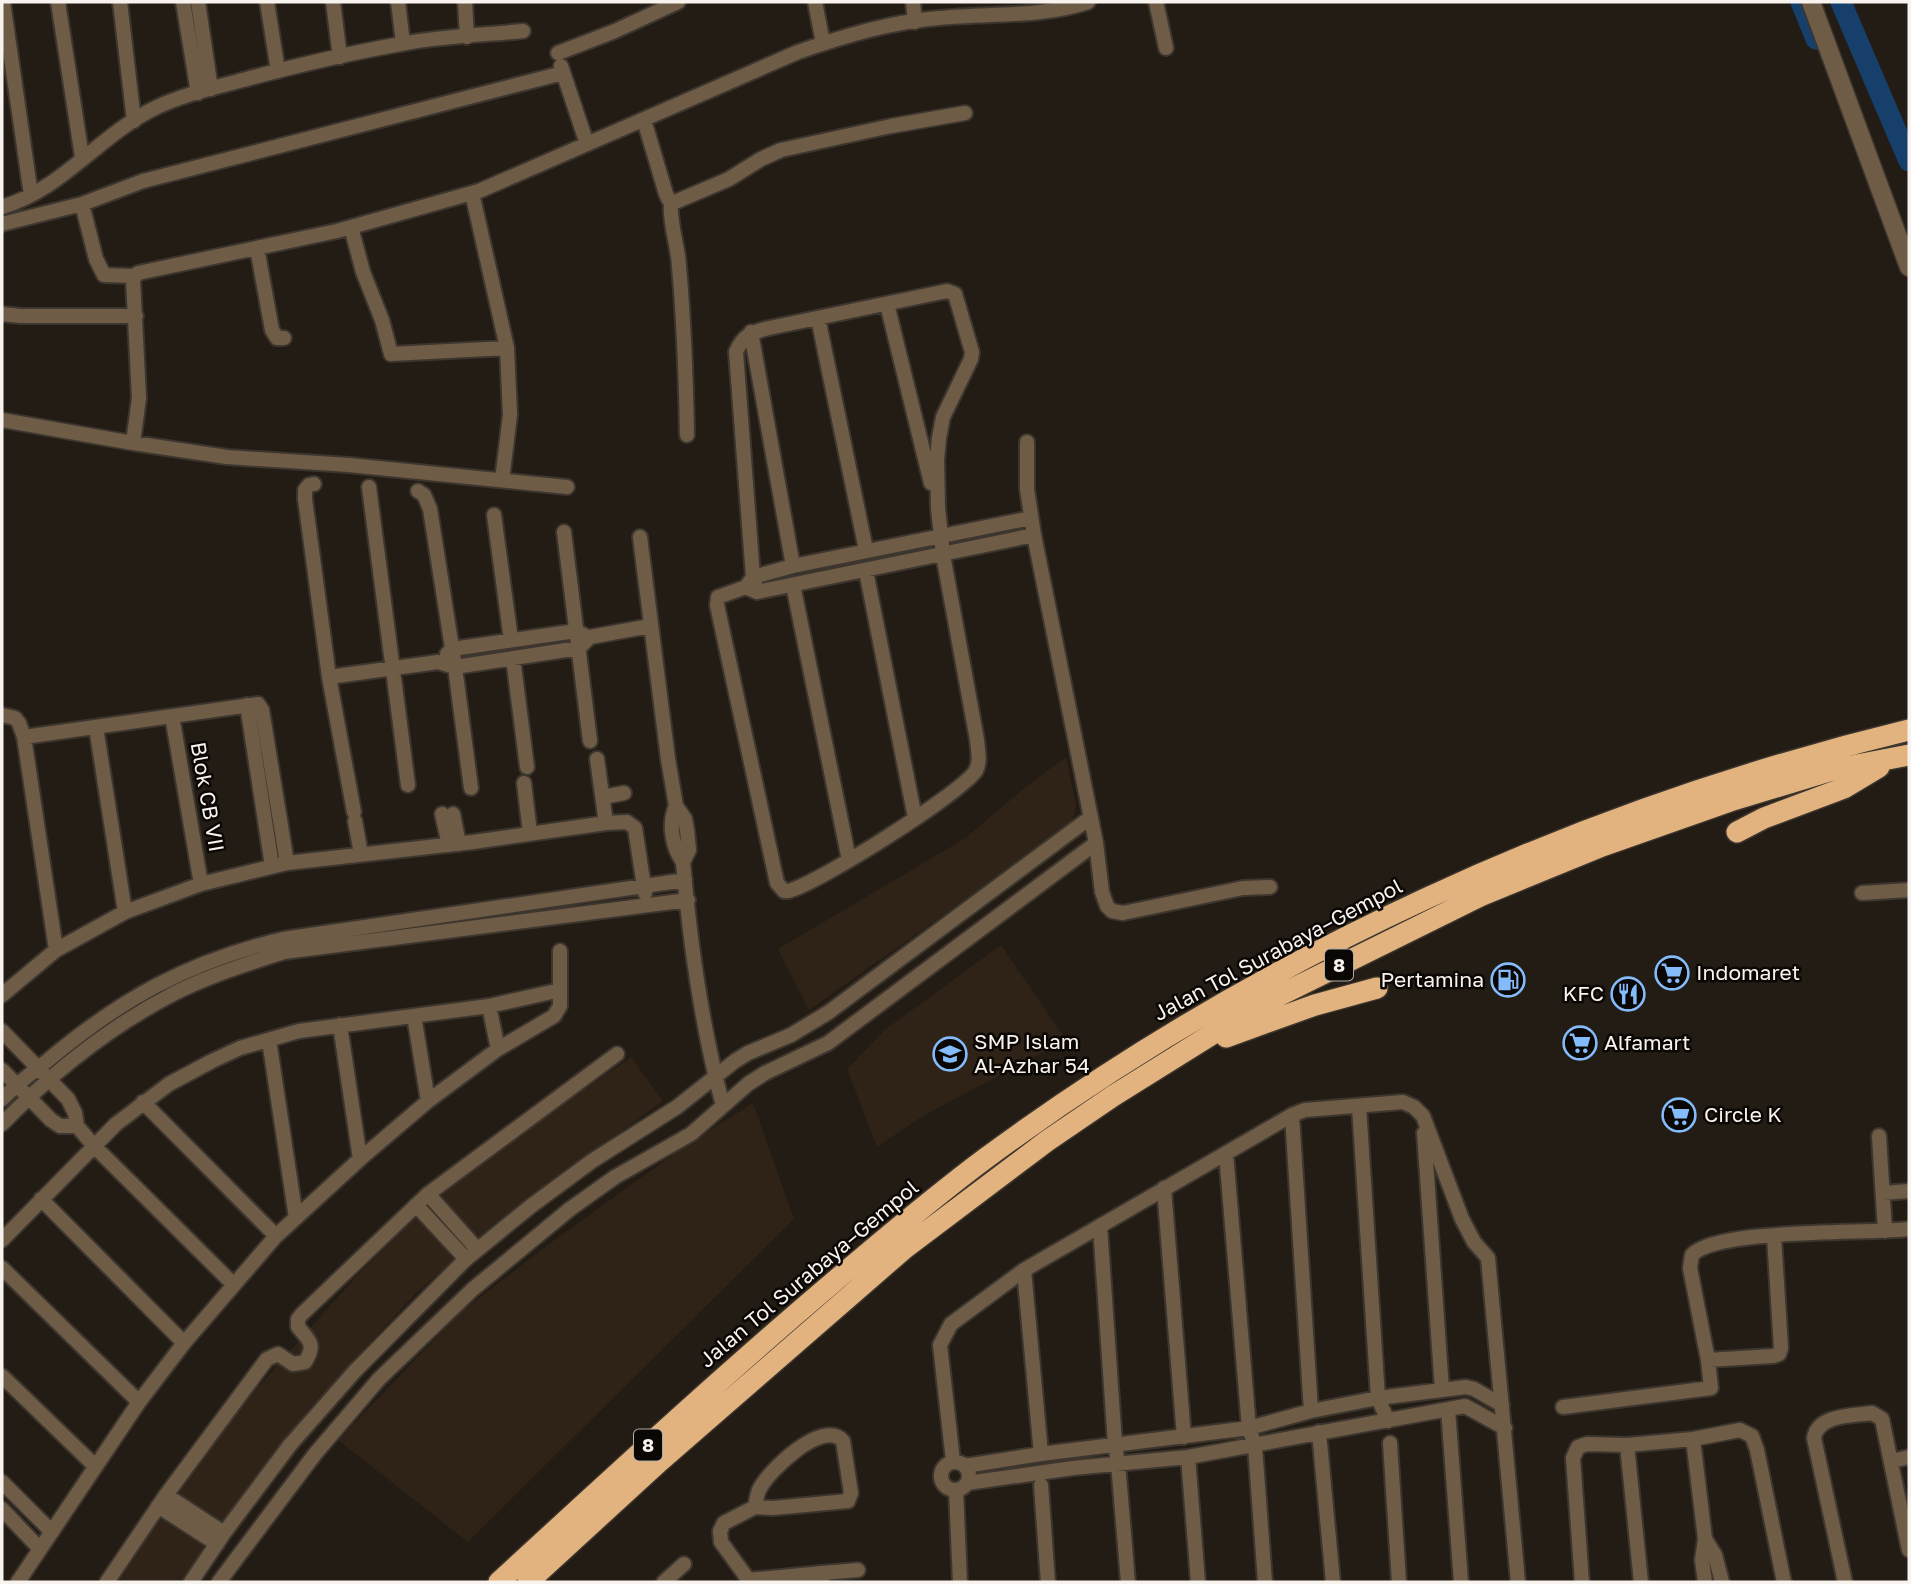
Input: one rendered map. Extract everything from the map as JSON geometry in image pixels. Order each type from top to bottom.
[{"type":"highway","name":"Jalan Tol Surabaya–Gempol","points":[[499,1582],[635,1456],[837,1279],[984,1160],[1157,1043],[1251,988],[1375,922],[1487,872],[1607,824],[1728,781],[1909,730]]},
{"type":"highway","name":"Jalan Tol Surabaya–Gempol","points":[[528,1582],[660,1461],[905,1248],[1017,1163],[1113,1096],[1254,1008],[1374,947],[1504,886],[1602,846],[1730,801],[1836,769],[1899,758]]},
{"type":"highway","points":[[1737,832],[1785,809],[1844,788],[1899,758]]},
{"type":"highway","points":[[1204,1039],[1224,1038],[1315,1005],[1377,988]]},
{"type":"street","points":[[3,2],[30,195]]},
{"type":"street","points":[[58,2],[82,157]]},
{"type":"street","points":[[120,2],[134,121]]},
{"type":"street","points":[[183,2],[204,91]]},
{"type":"street","points":[[198,2],[204,91]]},
{"type":"street","points":[[267,2],[278,71]]},
{"type":"street","points":[[332,2],[340,57]]},
{"type":"street","points":[[398,2],[403,43]]},
{"type":"street","points":[[465,2],[467,37]]},
{"type":"street","points":[[587,144],[556,49],[678,2]]},
{"type":"street","points":[[815,2],[823,44]]},
{"type":"street","points":[[913,2],[915,22]]},
{"type":"street","points":[[82,204],[96,259],[104,275],[134,276],[351,228],[472,193],[530,171],[587,144],[823,44],[886,25],[937,18],[1027,14],[1088,2]]},
{"type":"street","points":[[1156,2],[1166,48]]},
{"type":"street","points":[[1811,2],[1909,267]]},
{"type":"street","points":[[2,207],[30,195],[59,177],[82,157],[159,106],[278,71],[403,43],[523,31]]},
{"type":"street","points":[[2,223],[82,204],[143,181],[563,73]]},
{"type":"street","points":[[671,202],[729,179],[781,150],[965,113]]},
{"type":"street","points":[[644,120],[666,194],[671,202],[679,258],[686,346],[687,435]]},
{"type":"street","points":[[472,193],[507,348],[510,415],[502,480]]},
{"type":"street","points":[[351,228],[391,354],[507,348]]},
{"type":"street","points":[[257,248],[271,330],[277,338],[285,338]]},
{"type":"street","points":[[133,443],[139,398],[134,276]]},
{"type":"street","points":[[752,585],[736,352],[744,337],[751,332],[952,292],[958,298],[971,347],[971,359],[943,417],[937,460],[937,508],[940,537],[979,762],[976,770],[967,779],[915,818],[849,860],[794,890],[784,891],[777,883],[717,605],[720,594],[752,585],[793,566],[866,550],[940,537],[1031,518]]},
{"type":"street","points":[[887,304],[937,508]]},
{"type":"street","points":[[2,314],[136,316]]},
{"type":"street","points":[[818,318],[866,550]]},
{"type":"street","points":[[751,332],[793,566]]},
{"type":"street","points":[[2,420],[227,457],[567,487]]},
{"type":"street","points":[[1027,442],[1027,489],[1031,518],[1096,842],[1104,901],[1112,911],[1118,913],[1243,888],[1270,887]]},
{"type":"street","points":[[314,484],[305,490],[305,499],[329,677],[361,854]]},
{"type":"street","points":[[369,487],[408,785]]},
{"type":"street","points":[[418,491],[424,495],[430,509],[471,788]]},
{"type":"street","points":[[494,515],[511,640]]},
{"type":"street","points":[[564,532],[583,634],[579,649],[590,741]]},
{"type":"street","points":[[752,585],[793,585],[828,579],[1034,535]]},
{"type":"street","points":[[640,537],[676,806],[671,819],[677,853],[683,862],[697,976],[723,1106]]},
{"type":"street","points":[[824,560],[828,579]]},
{"type":"street","points":[[866,571],[915,818]]},
{"type":"street","points":[[793,585],[849,860]]},
{"type":"street","points":[[438,662],[452,649],[511,640],[650,626]]},
{"type":"street","points":[[329,677],[438,662],[455,667],[579,649]]},
{"type":"street","points":[[513,658],[527,767]]},
{"type":"street","points":[[24,737],[247,705],[280,865]]},
{"type":"street","points":[[2,715],[15,718],[24,737],[55,950]]},
{"type":"street","name":"Blok CB VII","points":[[172,716],[201,884]]},
{"type":"street","points":[[96,727],[125,912]]},
{"type":"street","points":[[597,759],[606,822]]},
{"type":"street","points":[[524,782],[530,833]]},
{"type":"street","points":[[603,797],[624,793]]},
{"type":"street","points":[[447,814],[454,844]]},
{"type":"street","points":[[191,1582],[290,1445],[339,1389],[477,1249],[592,1161],[677,1107],[748,1053],[811,1025],[1091,817]]},
{"type":"street","points":[[2,995],[55,950],[125,912],[201,884],[280,865],[606,822],[627,822],[635,828],[646,905]]},
{"type":"street","points":[[219,1582],[315,1454],[371,1388],[455,1306],[570,1209],[615,1177],[691,1134],[748,1084],[765,1073],[816,1051],[1096,842]]},
{"type":"street","points":[[2,1124],[49,1079],[114,1028],[175,993],[284,945],[685,880]]},
{"type":"street","points":[[1862,893],[1909,890]]},
{"type":"street","points":[[2,1099],[77,1035],[134,996],[239,950],[688,900]]},
{"type":"street","points":[[18,1582],[139,1402],[184,1343],[276,1236],[428,1101],[498,1049],[558,1013],[560,951]]},
{"type":"street","points":[[2,1240],[94,1146],[143,1102],[191,1071],[240,1048],[299,1031],[489,1006],[560,990]]},
{"type":"street","points":[[859,990],[874,1009]]},
{"type":"street","points":[[489,1006],[498,1049]]},
{"type":"street","points":[[414,1016],[428,1101]]},
{"type":"street","points":[[340,1025],[360,1160]]},
{"type":"street","points":[[2,1031],[68,1099],[75,1113],[77,1126],[94,1146],[234,1285]]},
{"type":"street","points":[[269,1040],[296,1218]]},
{"type":"street","points":[[107,1582],[162,1501],[267,1359],[278,1354],[293,1364],[305,1362],[311,1353],[311,1345],[298,1328],[298,1319],[428,1194],[617,1054]]},
{"type":"street","points":[[2,1070],[51,1121],[60,1126],[77,1126]]},
{"type":"street","points":[[143,1102],[276,1236]]},
{"type":"street","points":[[960,1582],[961,1486],[969,1474],[959,1464],[940,1345],[951,1324],[1024,1270],[1292,1115],[1305,1110],[1403,1102],[1414,1107],[1423,1116],[1462,1219],[1474,1242],[1488,1258],[1518,1582]]},
{"type":"street","points":[[1359,1106],[1378,1398],[1388,1421]]},
{"type":"street","points":[[1292,1115],[1311,1411]]},
{"type":"street","points":[[1423,1116],[1443,1390]]},
{"type":"street","points":[[1879,1136],[1885,1231]]},
{"type":"street","points":[[1226,1153],[1249,1428],[1255,1446],[1265,1582]]},
{"type":"street","points":[[1164,1188],[1184,1437]]},
{"type":"street","points":[[1883,1192],[1909,1191]]},
{"type":"street","points":[[428,1194],[477,1249]]},
{"type":"street","points":[[41,1199],[184,1343]]},
{"type":"street","points":[[416,1205],[466,1259]]},
{"type":"street","points":[[1100,1226],[1115,1444],[1128,1582]]},
{"type":"street","points":[[1563,1407],[1711,1388],[1709,1360],[1690,1268],[1692,1255],[1702,1247],[1752,1236],[1909,1229]]},
{"type":"street","points":[[1709,1360],[1779,1354],[1782,1348],[1774,1236]]},
{"type":"street","points":[[2,1268],[139,1402]]},
{"type":"street","points":[[1024,1270],[1041,1454]]},
{"type":"street","points":[[2,1376],[94,1466]]},
{"type":"street","points":[[1502,1405],[1471,1388],[1378,1398],[1311,1411],[1249,1428],[944,1466],[941,1475],[943,1484],[961,1486],[1118,1463],[1188,1457],[1465,1406],[1505,1428]]},
{"type":"street","points":[[1448,1409],[1461,1582]]},
{"type":"street","points":[[1845,1582],[1814,1438],[1815,1432],[1825,1421],[1876,1414],[1884,1424],[1909,1550]]},
{"type":"street","points":[[1582,1582],[1575,1451],[1578,1447],[1587,1444],[1628,1445],[1693,1439],[1740,1430],[1752,1436],[1757,1450],[1784,1582]]},
{"type":"street","points":[[1319,1432],[1333,1582]]},
{"type":"street","points":[[755,1507],[759,1489],[805,1443],[835,1435],[844,1441],[851,1493],[848,1501],[773,1508],[755,1507],[724,1523],[720,1531],[721,1542],[749,1581],[822,1578],[858,1570]]},
{"type":"street","points":[[1693,1439],[1705,1539],[1702,1560],[1704,1582]]},
{"type":"street","points":[[1390,1443],[1399,1582]]},
{"type":"street","points":[[1628,1445],[1640,1582]]},
{"type":"street","points":[[1188,1457],[1199,1582]]},
{"type":"street","points":[[1892,1461],[1909,1457]]},
{"type":"street","points":[[2,1482],[52,1532]]},
{"type":"street","points":[[1041,1485],[1048,1582]]},
{"type":"street","points":[[162,1501],[220,1539]]},
{"type":"street","points":[[2,1509],[40,1549]]},
{"type":"street","points":[[1705,1539],[1715,1555],[1722,1582]]},
{"type":"street","points":[[664,1582],[684,1564]]},
{"type":"shaded area","points":[[1066,757],[1076,804],[1074,816],[1064,830],[809,1010],[778,949],[964,839]]},
{"type":"shaded area","name":"SMP Islam Al-Azhar 54","points":[[1001,945],[1066,1040],[923,1116],[877,1147],[847,1069],[886,1029]]},
{"type":"shaded area","points":[[631,1057],[663,1101],[489,1229],[415,1294],[311,1407],[181,1582],[118,1582],[233,1415],[353,1280],[432,1201]]},
{"type":"shaded area","points":[[753,1103],[794,1219],[468,1542],[338,1440],[461,1312],[553,1241],[685,1146]]},
{"type":"waterway","points":[[1801,2],[1816,39]]},
{"type":"waterway","points":[[1841,2],[1909,161]]},
{"type":"place","name":"Indomaret","points":[[1672,973]]},
{"type":"place","name":"Pertamina","points":[[1508,980]]},
{"type":"place","name":"KFC","points":[[1628,994]]},
{"type":"place","name":"Alfamart","points":[[1580,1043]]},
{"type":"place","name":"SMP Islam Al-Azhar 54","points":[[950,1054]]},
{"type":"place","name":"Circle K","points":[[1679,1115]]}]
